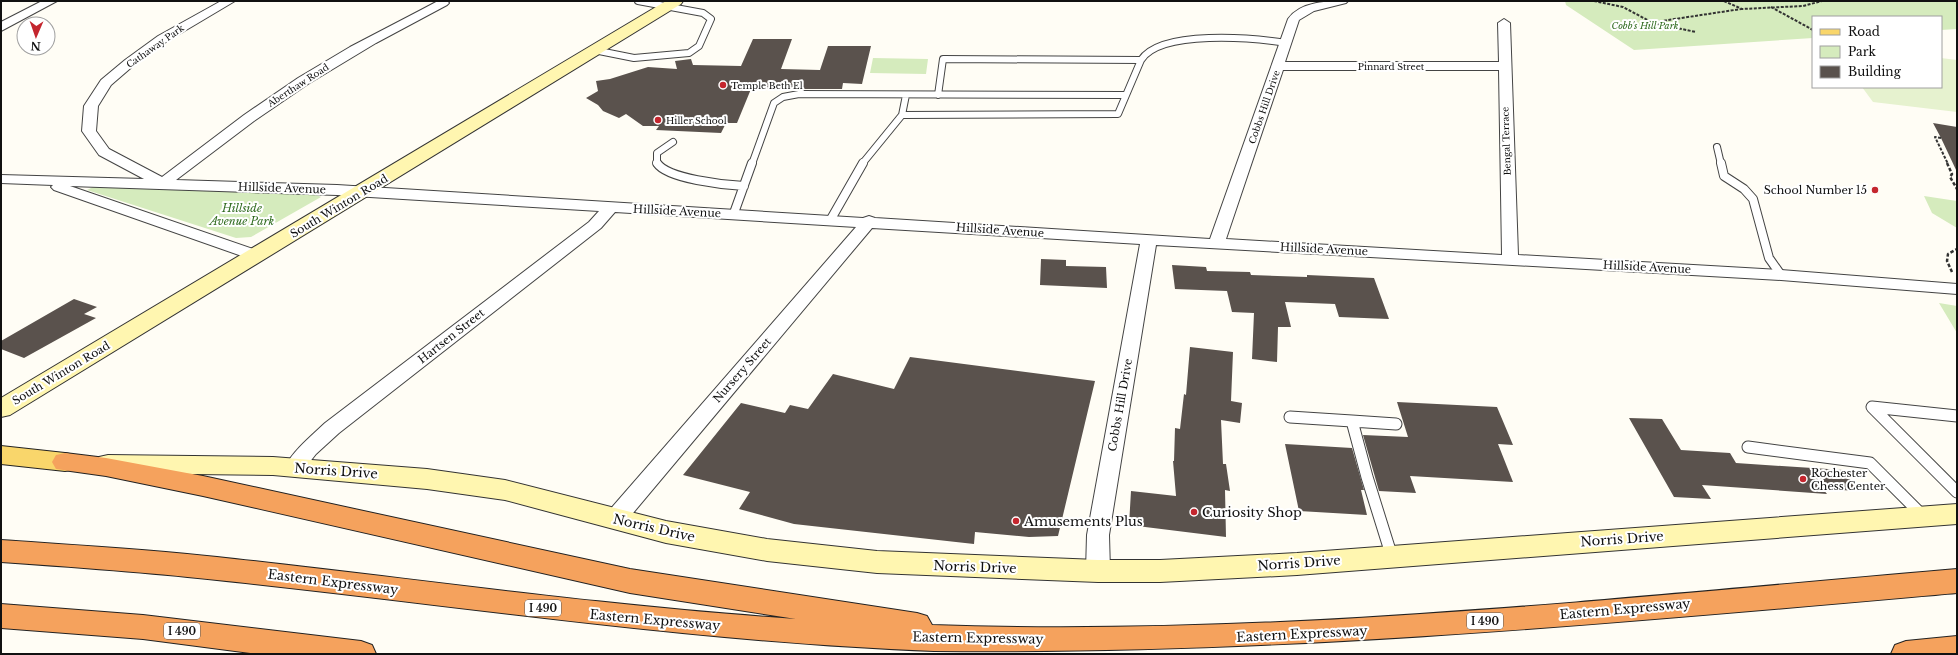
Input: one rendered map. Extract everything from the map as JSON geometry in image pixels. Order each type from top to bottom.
[{"type":"highway","points":[[65,462],[106,467],[210,487],[630,581],[1011,639]]},
{"type":"highway","name":"Eastern Expressway","points":[[1,551],[123,559],[216,568],[549,609],[697,624],[854,635],[1011,639],[1170,640],[1377,630],[1957,581]]},
{"type":"highway","name":"I 490","points":[[1,616],[164,630],[361,654]]},
{"type":"highway","points":[[1906,654],[1957,649]]},
{"type":"main road","name":"Norris Drive","points":[[1,455],[65,462]]},
{"type":"street","points":[[1,27],[51,1]]},
{"type":"street","name":"Cathaway Park","points":[[163,183],[104,152],[89,131],[91,106],[106,83],[128,63],[162,39],[228,1]]},
{"type":"street","name":"Cobbs Hill Drive","points":[[1217,243],[1294,19],[1297,15],[1309,9],[1342,1]]},
{"type":"street","name":"Aberthaw Road","points":[[163,183],[252,116],[302,82],[356,49],[445,2]]},
{"type":"street","name":"South Winton Road","points":[[1,409],[672,4]]},
{"type":"street","name":"Bengal Terrace","points":[[1504,23],[1510,259]]},
{"type":"street","name":"Pinnard Street","points":[[1278,66],[1504,66]]},
{"type":"street","name":"Hillside Avenue","points":[[1,179],[163,183],[361,193],[869,221],[1149,240],[1781,275],[1956,283]]},
{"type":"street","name":"Hillside Avenue","points":[[43,181],[256,256]]},
{"type":"street","name":"Hartsen Street","points":[[294,468],[309,449],[332,428],[595,224],[611,207]]},
{"type":"street","name":"Nursery Street","points":[[615,519],[869,221]]},
{"type":"street","name":"Cobbs Hill Drive","points":[[1098,571],[1098,536],[1149,240]]},
{"type":"street","name":"Norris Drive","points":[[65,462],[231,464],[389,475],[464,483],[530,496],[615,519],[716,542],[828,558],[942,566],[1098,571],[1227,568],[1392,557],[1957,514]]},
{"type":"lane","points":[[594,50],[634,58],[689,53],[699,46],[711,19],[703,13],[672,4],[638,1]]},
{"type":"lane","points":[[902,115],[1118,114],[1144,54],[1155,49],[1198,38],[1240,38],[1286,43]]},
{"type":"lane","points":[[938,95],[943,59],[1141,60]]},
{"type":"lane","points":[[734,213],[774,103],[783,96],[799,94],[1125,96]]},
{"type":"lane","points":[[831,219],[863,163],[902,115],[906,95]]},
{"type":"lane","points":[[674,142],[657,153],[657,165],[675,175],[712,185],[744,186]]},
{"type":"lane","points":[[1717,147],[1724,176],[1744,189],[1753,199],[1769,258],[1781,275]]},
{"type":"lane","points":[[1957,416],[1872,407],[1957,492]]},
{"type":"lane","points":[[1290,417],[1396,424]]},
{"type":"lane","points":[[1352,421],[1366,477],[1392,557]]},
{"type":"lane","points":[[1748,447],[1870,463],[1924,517]]},
{"type":"path","points":[[1594,1],[1623,8],[1653,22],[1696,32]]},
{"type":"path","points":[[1724,1],[1742,9]]},
{"type":"path","points":[[1653,22],[1719,11],[1802,6],[1822,1]]},
{"type":"path","points":[[1770,7],[1812,29]]},
{"type":"path","points":[[1940,138],[1935,137],[1952,174],[1950,177],[1952,182],[1957,189]]},
{"type":"path","points":[[1956,283],[1949,269],[1948,254],[1957,249]]},
{"type":"green space","name":"Cobb's Hill Park","points":[[1565,1],[1957,1],[1957,29],[1942,30],[1942,16],[1812,16],[1812,38],[1634,50],[1566,5]]},
{"type":"green space","points":[[873,58],[928,59],[926,74],[870,73]]},
{"type":"green space","points":[[1942,58],[1957,60],[1957,112],[1873,102],[1863,88],[1942,88]]},
{"type":"green space","name":"Hillside Avenue Park","points":[[93,187],[202,188],[317,195],[321,197],[251,237],[236,238],[87,190]]},
{"type":"green space","points":[[1924,196],[1957,201],[1957,228],[1932,213]]},
{"type":"green space","points":[[1939,303],[1957,306],[1957,333]]},
{"type":"building","name":"Temple Beth El","points":[[753,39],[792,39],[781,69],[820,70],[828,46],[871,46],[862,84],[843,83],[842,89],[751,89],[737,123],[726,123],[721,133],[656,130],[659,126],[643,126],[626,114],[619,118],[603,111],[598,105],[586,98],[598,91],[596,81],[610,79],[648,67],[677,69],[675,61],[691,59],[693,65],[741,66]]},
{"type":"building","points":[[1933,123],[1957,127],[1957,172],[1941,138]]},
{"type":"building","points":[[1041,259],[1066,260],[1066,266],[1106,267],[1107,288],[1040,285]]},
{"type":"building","points":[[1172,265],[1206,267],[1207,271],[1250,272],[1251,275],[1307,277],[1307,275],[1374,278],[1389,319],[1339,317],[1335,304],[1285,302],[1291,327],[1278,327],[1277,362],[1252,359],[1254,313],[1232,312],[1227,291],[1175,289]]},
{"type":"building","points":[[74,299],[97,307],[84,314],[96,318],[24,358],[1,349],[1,341]]},
{"type":"building","points":[[1190,347],[1233,352],[1231,401],[1242,403],[1240,423],[1221,420],[1223,464],[1226,464],[1230,491],[1225,490],[1226,537],[1129,525],[1131,491],[1176,496],[1173,461],[1175,428],[1180,429],[1184,394],[1186,395]]},
{"type":"building","points":[[910,357],[1095,381],[1058,536],[1029,537],[975,532],[974,544],[794,524],[739,509],[750,492],[683,475],[741,403],[785,413],[790,405],[808,409],[833,374],[894,389]]},
{"type":"building","points":[[1397,402],[1497,407],[1513,445],[1498,444],[1513,482],[1410,476],[1416,493],[1379,491],[1363,435],[1408,437]]},
{"type":"building","points":[[1629,418],[1662,419],[1681,450],[1730,453],[1736,463],[1843,470],[1859,491],[1823,489],[1827,494],[1702,485],[1711,499],[1674,497]]},
{"type":"building","points":[[1285,444],[1352,448],[1364,490],[1361,490],[1367,515],[1299,511]]},
{"type":"place","name":"Temple Beth El","points":[[723,85]]},
{"type":"place","name":"Hiller School","points":[[658,120]]},
{"type":"place","name":"School Number 15","points":[[1875,190]]},
{"type":"place","name":"Rochester Chess Center","points":[[1803,479]]},
{"type":"place","name":"Curiosity Shop","points":[[1194,512]]},
{"type":"place","name":"Amusements Plus","points":[[1016,521]]}]
